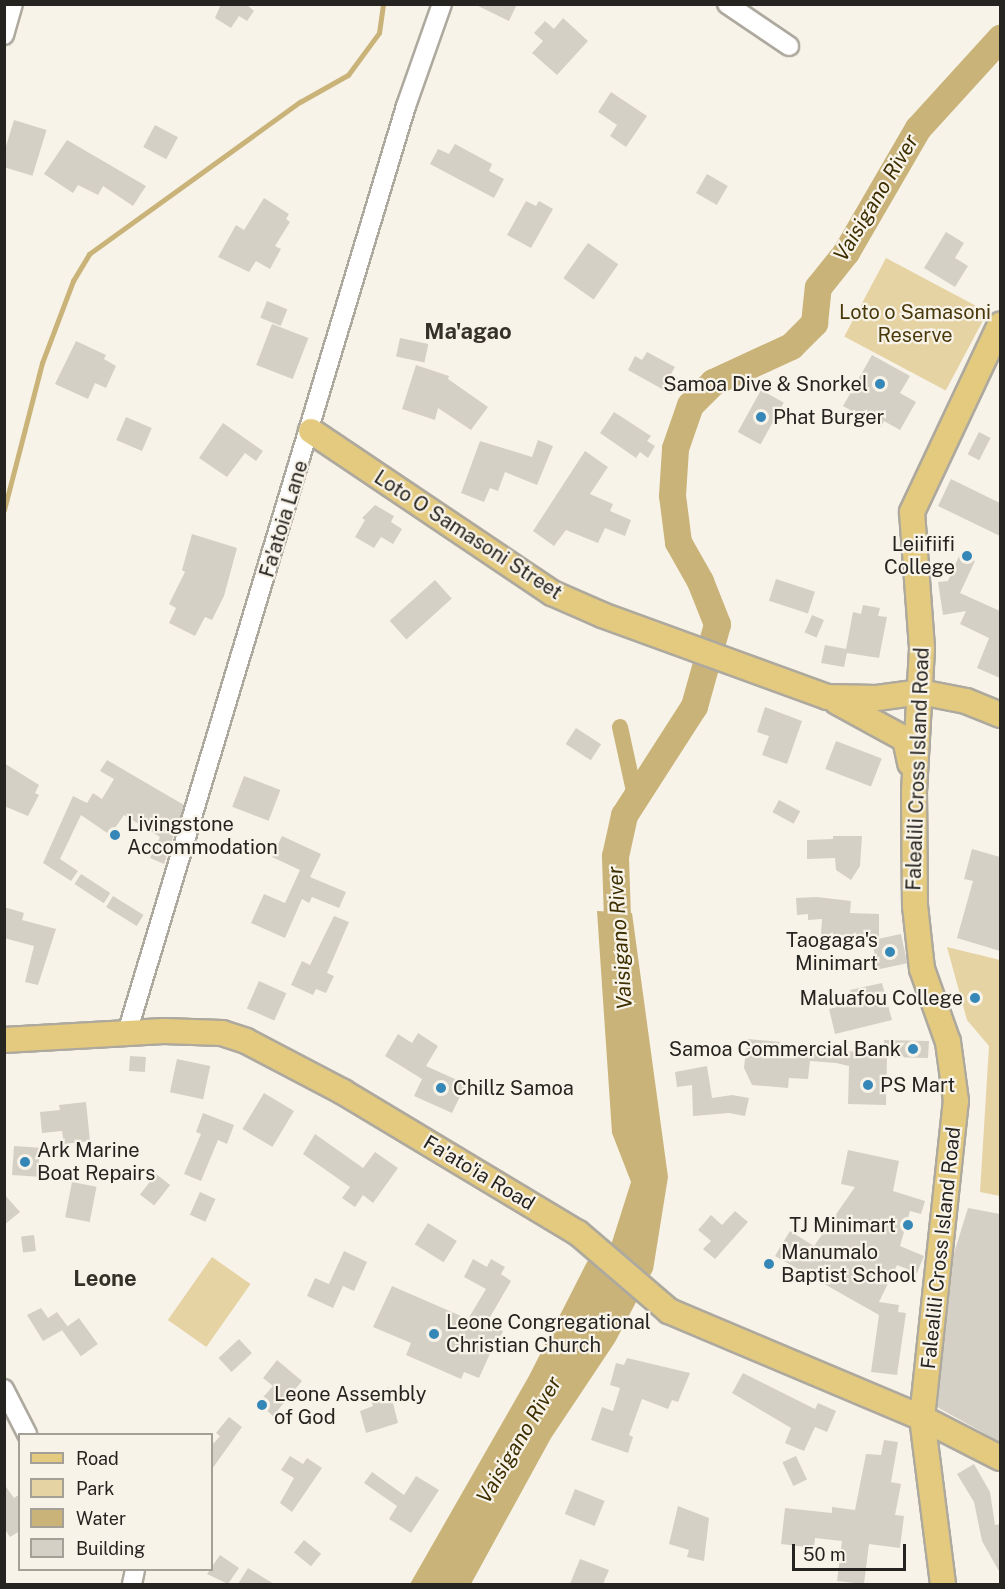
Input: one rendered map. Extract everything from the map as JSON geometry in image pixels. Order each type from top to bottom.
[{"type":"main road","name":"Falealili Cross Island Road","points":[[943,1584],[922,1418],[957,1101],[948,1042],[922,969],[915,906],[914,792],[922,636],[912,512],[1000,325]]},
{"type":"main road","name":"Loto O Samasoni Street","points":[[311,431],[552,593],[757,673],[827,697]]},
{"type":"main road","points":[[827,697],[876,698],[920,692],[966,701],[1000,715]]},
{"type":"main road","points":[[827,697],[905,739],[914,792]]},
{"type":"main road","name":"Fa'ato'ia Road","points":[[4,1040],[127,1033],[222,1033],[278,1055],[586,1239],[661,1305],[778,1360],[922,1418],[1000,1458]]},
{"type":"street","points":[[4,35],[13,4]]},
{"type":"street","name":"Fa'atoia Lane","points":[[127,1033],[311,431],[406,106],[442,4]]},
{"type":"street","points":[[727,4],[789,46]]},
{"type":"street","points":[[4,1389],[26,1433]]},
{"type":"green space","name":"Loto o Samasoni Reserve","points":[[886,258],[988,312],[946,391],[844,337]]},
{"type":"green space","points":[[947,947],[1000,960],[1000,1196],[980,1192],[989,1046],[967,1020]]},
{"type":"green space","points":[[212,1257],[251,1284],[206,1347],[168,1320]]},
{"type":"water","points":[[597,911],[632,913],[668,1177],[653,1270],[615,1342],[551,1438],[471,1584],[410,1584],[529,1376],[587,1262],[612,1242],[631,1182],[612,1133]]},
{"type":"building","points":[[221,4],[246,4],[254,11],[247,21],[239,16],[231,28],[215,18]]},
{"type":"building","points":[[474,4],[517,4],[509,21]]},
{"type":"building","points":[[563,18],[588,41],[557,75],[532,53],[543,41],[534,33],[545,21],[554,29]]},
{"type":"building","points":[[611,92],[647,116],[626,147],[610,136],[617,125],[598,112]]},
{"type":"building","points":[[14,120],[47,130],[32,176],[4,167],[4,153]]},
{"type":"building","points":[[155,125],[178,137],[166,159],[143,147]]},
{"type":"building","points":[[67,140],[146,186],[133,206],[103,186],[98,195],[78,185],[73,193],[44,174]]},
{"type":"building","points":[[455,144],[492,164],[489,171],[504,179],[494,198],[430,164],[438,149],[449,154]]},
{"type":"building","points":[[707,174],[728,186],[717,205],[696,193]]},
{"type":"building","points":[[264,198],[289,214],[286,219],[290,222],[275,246],[281,249],[270,269],[256,261],[249,272],[218,257],[236,225],[244,230]]},
{"type":"building","points":[[526,201],[536,206],[539,201],[553,209],[531,248],[507,235]]},
{"type":"building","points":[[946,232],[964,243],[955,258],[968,266],[955,287],[924,268]]},
{"type":"building","points":[[588,243],[618,264],[594,299],[563,278]]},
{"type":"building","points":[[267,301],[287,309],[281,326],[260,318]]},
{"type":"building","points":[[272,324],[308,338],[293,379],[256,365]]},
{"type":"building","points":[[400,338],[428,344],[424,363],[396,357]]},
{"type":"building","points":[[76,341],[106,355],[104,359],[116,366],[106,388],[95,383],[88,399],[55,384]]},
{"type":"building","points":[[647,352],[675,367],[671,374],[679,379],[671,394],[628,370],[635,356],[642,360]]},
{"type":"building","name":"Samoa Dive & Snorkel","points":[[872,355],[910,376],[900,393],[916,402],[900,430],[884,421],[881,427],[843,406]]},
{"type":"building","points":[[416,365],[449,376],[448,379],[488,407],[471,430],[438,408],[435,420],[402,409]]},
{"type":"building","name":"Phat Burger","points":[[761,390],[784,403],[760,445],[738,432]]},
{"type":"building","points":[[614,412],[651,436],[647,441],[655,446],[648,458],[640,452],[636,458],[600,433]]},
{"type":"building","points":[[126,417],[152,428],[142,451],[116,440]]},
{"type":"building","points":[[223,423],[263,451],[256,461],[245,453],[227,477],[199,458]]},
{"type":"building","points":[[979,432],[991,438],[979,460],[968,454]]},
{"type":"building","points":[[538,440],[553,446],[537,485],[505,472],[498,491],[490,488],[484,502],[461,493],[480,441],[532,457]]},
{"type":"building","points":[[585,451],[608,467],[590,494],[613,504],[610,511],[631,520],[625,536],[605,528],[598,543],[566,530],[554,546],[533,531]]},
{"type":"building","points":[[951,479],[1000,503],[1000,536],[938,506]]},
{"type":"building","points":[[375,505],[394,516],[391,522],[402,529],[393,544],[381,537],[374,548],[355,537],[365,520],[362,518]]},
{"type":"building","points":[[192,534],[237,548],[224,596],[212,620],[205,617],[195,636],[169,623],[176,608],[169,604],[185,572],[182,570]]},
{"type":"building","points":[[960,554],[975,561],[960,593],[1000,611],[1000,678],[977,668],[989,638],[960,624],[966,611],[943,615],[938,582],[948,581]]},
{"type":"building","points":[[776,579],[815,592],[808,614],[769,601]]},
{"type":"building","points":[[435,580],[452,599],[406,639],[390,621]]},
{"type":"building","points":[[863,605],[880,608],[878,616],[887,617],[879,658],[847,653],[844,667],[821,663],[825,645],[846,649],[853,612],[861,614]]},
{"type":"building","points":[[812,615],[824,620],[817,638],[805,632]]},
{"type":"building","points":[[765,707],[802,721],[787,764],[762,755],[769,736],[757,732]]},
{"type":"building","points":[[576,728],[601,744],[591,760],[566,744]]},
{"type":"building","points":[[836,741],[882,759],[871,787],[825,769]]},
{"type":"building","points":[[107,760],[184,805],[164,864],[150,858],[160,837],[124,815],[110,835],[81,815],[60,859],[78,871],[71,881],[43,863],[73,796],[87,803],[93,793],[102,799],[114,779],[100,771]]},
{"type":"building","points":[[4,763],[39,785],[35,793],[39,795],[28,816],[4,806]]},
{"type":"building","points":[[244,776],[280,790],[269,821],[232,807]]},
{"type":"building","points":[[779,800],[800,811],[794,824],[772,812]]},
{"type":"building","points":[[282,836],[321,854],[310,877],[346,892],[339,908],[312,897],[309,903],[302,899],[285,938],[251,923],[264,894],[285,903],[300,870],[272,857]]},
{"type":"building","points":[[833,836],[862,836],[860,866],[851,880],[836,870],[835,858],[807,859],[807,840],[833,839]]},
{"type":"building","points":[[972,849],[1000,857],[1000,951],[957,938],[973,881],[964,879]]},
{"type":"building","points":[[81,874],[110,893],[104,903],[74,884]]},
{"type":"building","points":[[113,896],[144,915],[137,926],[106,907]]},
{"type":"building","points":[[817,897],[851,901],[850,913],[879,914],[879,937],[821,934],[822,919],[808,920],[808,914],[797,915],[796,898]]},
{"type":"building","points":[[4,907],[24,913],[22,920],[56,929],[38,985],[25,982],[34,946],[4,938]]},
{"type":"building","points":[[334,916],[349,922],[327,973],[334,976],[326,993],[316,989],[313,995],[291,985],[302,961],[310,965]]},
{"type":"building","name":"Taogaga's Minimart","points":[[901,934],[907,963],[878,970],[872,940]]},
{"type":"building","points":[[259,981],[286,993],[274,1021],[247,1008]]},
{"type":"building","points":[[882,983],[892,1020],[835,1034],[829,1009],[853,1003],[850,990]]},
{"type":"building","points":[[418,1033],[438,1046],[426,1066],[466,1084],[452,1113],[414,1096],[422,1079],[385,1056],[398,1034],[412,1043]]},
{"type":"building","points":[[747,1039],[780,1042],[781,1050],[884,1052],[884,1040],[929,1041],[928,1058],[887,1057],[886,1105],[848,1104],[849,1066],[836,1063],[810,1061],[808,1079],[789,1078],[788,1088],[752,1085],[744,1068]]},
{"type":"building","points":[[130,1056],[146,1057],[145,1072],[129,1071]]},
{"type":"building","points":[[177,1059],[210,1066],[203,1099],[170,1092]]},
{"type":"building","points":[[707,1066],[712,1098],[732,1095],[749,1098],[745,1116],[729,1113],[693,1116],[692,1085],[677,1087],[675,1072]]},
{"type":"building","points":[[264,1093],[294,1111],[272,1147],[242,1129]]},
{"type":"building","points":[[86,1102],[90,1141],[64,1144],[62,1131],[42,1133],[40,1112],[60,1110],[59,1105]]},
{"type":"building","points":[[203,1113],[234,1125],[227,1144],[218,1140],[201,1181],[184,1174],[201,1134],[196,1132]]},
{"type":"building","points":[[315,1134],[363,1168],[375,1152],[398,1168],[373,1203],[363,1195],[355,1207],[342,1198],[350,1187],[303,1154]]},
{"type":"building","name":"Ark Marine Boat Repairs","points":[[14,1146],[40,1148],[38,1177],[12,1175]]},
{"type":"building","points":[[848,1150],[899,1161],[893,1191],[925,1201],[921,1214],[910,1211],[900,1246],[924,1256],[917,1273],[897,1265],[879,1302],[899,1305],[898,1312],[906,1313],[897,1375],[871,1372],[879,1315],[775,1256],[790,1231],[814,1246],[855,1187],[841,1184]]},
{"type":"building","points":[[156,1174],[170,1185],[154,1206],[140,1194]]},
{"type":"building","points":[[72,1182],[97,1187],[90,1222],[65,1217]]},
{"type":"building","points":[[200,1192],[216,1199],[205,1222],[190,1215]]},
{"type":"building","points":[[4,1194],[20,1212],[4,1225]]},
{"type":"building","points":[[968,1208],[1000,1214],[1000,1442],[937,1407],[954,1253]]},
{"type":"building","points":[[735,1211],[748,1222],[715,1259],[703,1249],[711,1241],[698,1230],[711,1215],[722,1225]]},
{"type":"building","points":[[428,1223],[457,1241],[444,1262],[415,1244]]},
{"type":"building","points":[[34,1235],[36,1251],[23,1252],[21,1237]]},
{"type":"building","points":[[344,1251],[367,1262],[354,1291],[343,1286],[333,1308],[307,1296],[315,1278],[329,1284]]},
{"type":"building","points":[[473,1259],[487,1267],[491,1259],[505,1267],[501,1274],[511,1281],[486,1324],[503,1331],[479,1378],[464,1372],[461,1379],[406,1355],[411,1343],[373,1327],[392,1286],[468,1319],[486,1289],[464,1277]]},
{"type":"building","points":[[41,1308],[48,1318],[57,1312],[68,1327],[43,1341],[27,1315]]},
{"type":"building","points":[[79,1318],[98,1344],[81,1356],[62,1330]]},
{"type":"building","points":[[239,1339],[252,1353],[231,1372],[219,1358]]},
{"type":"building","points":[[627,1358],[690,1373],[678,1402],[672,1400],[668,1409],[642,1399],[629,1435],[633,1437],[628,1453],[591,1440],[602,1407],[613,1411],[620,1388],[610,1385],[616,1363],[624,1365]]},
{"type":"building","points":[[277,1360],[302,1381],[273,1416],[258,1403],[273,1386],[263,1378]]},
{"type":"building","points":[[743,1373],[815,1409],[818,1403],[836,1411],[827,1432],[815,1427],[804,1451],[785,1443],[791,1428],[732,1393]]},
{"type":"building","points":[[389,1387],[398,1423],[366,1433],[360,1411],[373,1406],[369,1395]]},
{"type":"building","points":[[229,1417],[242,1427],[213,1468],[213,1442],[220,1436],[216,1433]]},
{"type":"building","points":[[884,1440],[898,1442],[891,1482],[901,1484],[895,1515],[904,1516],[900,1548],[869,1544],[864,1584],[837,1581],[842,1541],[815,1538],[814,1548],[781,1544],[785,1508],[832,1513],[832,1507],[855,1510],[866,1454],[881,1455]]},
{"type":"building","points":[[290,1456],[303,1464],[307,1458],[322,1468],[292,1512],[280,1503],[294,1478],[281,1470]]},
{"type":"building","points":[[796,1456],[807,1480],[793,1486],[782,1462]]},
{"type":"building","points":[[974,1464],[990,1492],[995,1525],[1000,1524],[1000,1573],[982,1541],[974,1502],[957,1474]]},
{"type":"building","points":[[372,1472],[404,1495],[416,1476],[439,1490],[411,1533],[389,1519],[397,1506],[364,1483]]},
{"type":"building","points":[[4,1484],[14,1498],[18,1495],[18,1532],[10,1537],[4,1528]]},
{"type":"building","points":[[575,1489],[605,1501],[595,1526],[565,1514]]},
{"type":"building","points":[[678,1506],[709,1518],[704,1561],[687,1557],[689,1550],[669,1544]]},
{"type":"building","points":[[304,1540],[321,1554],[311,1566],[294,1552]]},
{"type":"building","points":[[220,1555],[239,1568],[228,1584],[207,1574],[213,1571],[213,1565]]},
{"type":"building","points":[[580,1559],[609,1570],[603,1584],[570,1584]]},
{"type":"building","points":[[248,1568],[274,1584],[238,1584]]},
{"type":"waterway","points":[[4,510],[42,363],[73,281],[89,254],[300,102],[348,75],[379,33],[383,4]]},
{"type":"waterway","name":"Vaisigano River","points":[[618,948],[615,856],[624,815],[694,706],[717,624],[700,581],[678,542],[672,495],[675,448],[690,405],[713,382],[791,346],[814,323],[818,287],[846,252],[918,128],[1000,38]]},
{"type":"waterway","points":[[620,727],[635,796]]},
{"type":"place","name":"Samoa Dive & Snorkel","points":[[880,384]]},
{"type":"place","name":"Phat Burger","points":[[761,417]]},
{"type":"place","name":"Leiifiifi College","points":[[967,556]]},
{"type":"place","name":"Livingstone Accommodation","points":[[115,835]]},
{"type":"place","name":"Taogaga's Minimart","points":[[890,952]]},
{"type":"place","name":"Maluafou College","points":[[975,998]]},
{"type":"place","name":"Samoa Commercial Bank","points":[[913,1049]]},
{"type":"place","name":"PS Mart","points":[[868,1085]]},
{"type":"place","name":"Chillz Samoa","points":[[441,1088]]},
{"type":"place","name":"Ark Marine Boat Repairs","points":[[25,1162]]},
{"type":"place","name":"TJ Minimart","points":[[908,1225]]},
{"type":"place","name":"Manumalo Baptist School","points":[[769,1264]]},
{"type":"place","name":"Leone Congregational Christian Church","points":[[434,1334]]},
{"type":"place","name":"Leone Assembly of God","points":[[262,1405]]},
{"type":"district","name":"Ma'agao","points":[[468,332]]},
{"type":"district","name":"Leone","points":[[105,1279]]}]
